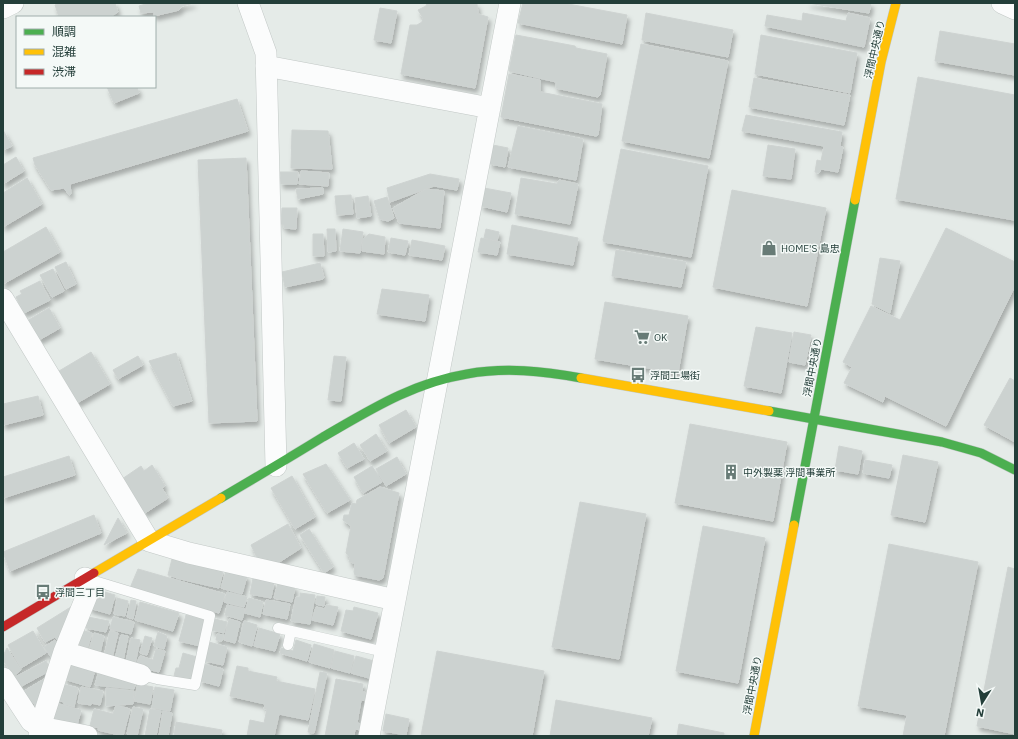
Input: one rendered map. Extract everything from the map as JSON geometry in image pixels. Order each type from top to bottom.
[{"type":"street","points":[[3,8],[13,3]]},
{"type":"street","points":[[248,3],[266,53],[276,466]]},
{"type":"street","points":[[369,736],[510,3]]},
{"type":"street","name":"浮間中央通り","points":[[754,736],[881,62],[896,3]]},
{"type":"street","points":[[1002,3],[1015,9]]},
{"type":"street","points":[[266,66],[490,108]]},
{"type":"street","points":[[3,299],[149,541],[189,553],[395,600]]},
{"type":"street","points":[[3,627],[381,403],[401,393],[457,374],[481,371],[538,370],[942,442],[981,453],[1015,470]]},
{"type":"street","points":[[40,732],[64,652],[87,595],[85,578]]},
{"type":"street","points":[[64,652],[141,675]]},
{"type":"street","points":[[3,678],[31,721],[40,732],[87,736]]},
{"type":"lane","points":[[85,578],[210,616],[195,685],[141,675]]},
{"type":"lane","points":[[278,628],[386,652]]},
{"type":"lane","points":[[288,645],[291,631]]},
{"type":"building","points":[[58,3],[115,3],[118,12],[112,16],[59,16],[55,5]]},
{"type":"building","points":[[149,3],[194,3],[182,6],[179,10],[154,16],[154,12],[141,13],[139,6]]},
{"type":"building","points":[[427,3],[477,4],[478,14],[488,17],[475,88],[401,74],[410,25],[417,25],[422,22],[423,18],[418,10],[426,6]]},
{"type":"building","points":[[523,3],[563,3],[627,15],[622,44],[518,23]]},
{"type":"building","points":[[808,3],[871,3],[869,13]]},
{"type":"building","points":[[380,8],[397,11],[391,43],[374,40]]},
{"type":"building","points":[[646,13],[733,30],[728,57],[642,40]]},
{"type":"building","points":[[803,13],[846,21],[848,13],[870,18],[864,47],[765,26],[767,15],[802,21]]},
{"type":"building","points":[[940,31],[1015,44],[1015,75],[935,61]]},
{"type":"building","points":[[516,35],[575,46],[576,48],[607,54],[600,95],[598,97],[556,88],[556,82],[509,71]]},
{"type":"building","points":[[761,35],[857,53],[850,93],[755,74]]},
{"type":"building","points":[[641,44],[728,61],[709,158],[622,141]]},
{"type":"building","points":[[509,74],[540,80],[540,92],[602,104],[598,135],[596,136],[501,117]]},
{"type":"building","points":[[918,77],[1015,95],[1014,220],[896,199]]},
{"type":"building","points":[[754,78],[850,95],[844,125],[749,107]]},
{"type":"building","points":[[107,88],[137,88],[139,93],[114,103]]},
{"type":"building","points":[[237,99],[248,131],[70,184],[71,194],[69,195],[64,188],[51,190],[35,165],[33,158]]},
{"type":"building","points":[[746,115],[842,132],[840,146],[843,147],[838,172],[821,169],[819,173],[815,172],[817,160],[821,161],[824,146],[742,131]]},
{"type":"building","points":[[518,126],[583,139],[576,180],[508,167]]},
{"type":"building","points":[[3,130],[12,146],[3,150]]},
{"type":"building","points":[[292,130],[328,131],[332,169],[291,168]]},
{"type":"building","points":[[493,145],[508,148],[505,167],[490,164]]},
{"type":"building","points":[[768,145],[795,149],[791,179],[763,176]]},
{"type":"building","points":[[621,149],[708,166],[691,257],[604,242],[603,240]]},
{"type":"building","points":[[16,157],[24,171],[3,184],[3,165]]},
{"type":"building","points":[[246,158],[257,421],[209,423],[198,160]]},
{"type":"building","points":[[301,171],[329,173],[328,186],[299,184]]},
{"type":"building","points":[[280,172],[298,172],[297,184],[281,184]]},
{"type":"building","points":[[430,174],[459,179],[457,190],[434,186],[390,202],[387,188]]},
{"type":"building","points":[[27,178],[42,204],[3,227],[3,193]]},
{"type":"building","points":[[521,178],[557,184],[559,180],[578,184],[570,224],[515,214]]},
{"type":"building","points":[[323,188],[323,194],[298,199],[296,189]]},
{"type":"building","points":[[484,188],[511,193],[507,212],[481,206]]},
{"type":"building","points":[[426,189],[444,191],[440,228],[399,223],[393,208]]},
{"type":"building","name":"HOME'S 島忠","points":[[732,190],[826,208],[807,306],[713,287]]},
{"type":"building","points":[[351,195],[353,214],[337,215],[335,196]]},
{"type":"building","points":[[368,196],[371,216],[357,218],[355,198]]},
{"type":"building","points":[[387,197],[394,218],[388,221],[380,219],[374,201]]},
{"type":"building","points":[[282,208],[297,208],[296,229],[284,228],[284,225],[281,224]]},
{"type":"building","points":[[512,225],[578,238],[573,265],[507,254]]},
{"type":"building","points":[[46,227],[60,252],[3,284],[3,252]]},
{"type":"building","points":[[946,228],[1015,262],[1015,286],[946,426],[885,396],[883,402],[844,383],[852,367],[843,362],[871,306],[900,320]]},
{"type":"building","points":[[327,229],[335,229],[336,251],[328,252]]},
{"type":"building","points":[[343,229],[363,232],[360,253],[340,251]]},
{"type":"building","points":[[486,229],[499,232],[497,241],[484,238]]},
{"type":"building","points":[[313,234],[323,234],[324,256],[313,256]]},
{"type":"building","points":[[369,234],[385,237],[384,254],[362,251],[363,239]]},
{"type":"building","points":[[391,238],[408,241],[405,255],[388,252]]},
{"type":"building","points":[[481,238],[500,242],[497,255],[478,252]]},
{"type":"building","points":[[412,240],[445,246],[442,260],[409,255]]},
{"type":"building","points":[[616,250],[686,262],[681,287],[612,276]]},
{"type":"building","points":[[880,258],[900,261],[890,313],[872,304]]},
{"type":"building","points":[[66,262],[76,284],[66,289],[55,267]]},
{"type":"building","points":[[320,263],[323,279],[285,287],[282,272]]},
{"type":"building","points":[[53,269],[64,291],[52,297],[40,275]]},
{"type":"building","points":[[40,281],[50,300],[24,313],[16,297],[22,294],[20,291]]},
{"type":"building","points":[[382,289],[429,295],[425,321],[377,314]]},
{"type":"building","name":"OK","points":[[605,302],[688,316],[678,373],[595,359]]},
{"type":"building","points":[[49,308],[60,328],[39,340],[27,321]]},
{"type":"building","points":[[756,327],[792,333],[781,393],[744,386]]},
{"type":"building","points":[[794,332],[811,335],[805,365],[789,362]]},
{"type":"building","points":[[91,352],[110,384],[77,403],[59,371]]},
{"type":"building","points":[[176,353],[192,401],[173,406],[149,361]]},
{"type":"building","points":[[138,356],[143,365],[118,379],[113,370]]},
{"type":"building","points":[[334,356],[346,357],[341,401],[328,400]]},
{"type":"building","points":[[1010,378],[1015,381],[1015,442],[984,425]]},
{"type":"building","points":[[38,396],[43,415],[3,425],[3,404]]},
{"type":"building","points":[[406,410],[416,427],[389,443],[379,425]]},
{"type":"building","name":"中外製薬 浮間事業所","points":[[690,424],[787,442],[773,521],[675,503]]},
{"type":"building","points":[[376,434],[387,451],[370,461],[360,445]]},
{"type":"building","points":[[354,443],[364,459],[347,468],[338,453]]},
{"type":"building","points":[[839,446],[862,451],[858,474],[835,470]]},
{"type":"building","points":[[903,455],[938,462],[925,522],[891,515]]},
{"type":"building","points":[[69,456],[75,475],[3,498],[3,477]]},
{"type":"building","points":[[397,457],[406,474],[386,486],[376,469]]},
{"type":"building","points":[[865,460],[892,465],[889,478],[863,473]]},
{"type":"building","points":[[326,464],[350,500],[327,513],[303,474]]},
{"type":"building","points":[[152,465],[165,486],[162,488],[168,498],[145,513],[122,479],[141,466],[144,471]]},
{"type":"building","points":[[372,466],[382,482],[363,493],[354,477]]},
{"type":"building","points":[[292,476],[315,517],[295,529],[271,488]]},
{"type":"building","points":[[380,487],[399,493],[383,578],[379,580],[355,575],[355,563],[349,562],[350,558],[346,553],[351,526],[343,520],[344,515],[349,515],[352,503],[356,504],[357,500]]},
{"type":"building","points":[[580,502],[646,514],[619,659],[552,647]]},
{"type":"building","points":[[94,515],[101,533],[10,571],[3,552]]},
{"type":"building","points":[[118,518],[127,533],[104,545]]},
{"type":"building","points":[[288,524],[301,548],[278,563],[259,562],[251,545]]},
{"type":"building","points":[[703,526],[765,538],[738,683],[676,671]]},
{"type":"building","points":[[309,529],[333,567],[324,573],[300,535]]},
{"type":"building","points":[[889,544],[978,562],[944,736],[903,736],[907,715],[858,706]]},
{"type":"building","points":[[172,559],[223,571],[219,588],[168,575]]},
{"type":"building","points":[[1008,567],[1015,569],[1015,734],[977,726]]},
{"type":"building","points":[[138,569],[225,594],[219,613],[130,588]]},
{"type":"building","points":[[226,571],[247,576],[242,594],[221,588]]},
{"type":"building","points":[[253,578],[274,582],[271,598],[250,594]]},
{"type":"building","points":[[278,583],[295,587],[292,602],[274,598]]},
{"type":"building","points":[[94,589],[115,595],[110,614],[89,608]]},
{"type":"building","points":[[227,592],[247,597],[244,607],[224,602]]},
{"type":"building","points":[[300,593],[315,595],[310,624],[291,621],[296,597],[300,597]]},
{"type":"building","points":[[317,596],[325,597],[324,606],[316,604]]},
{"type":"building","points":[[117,598],[128,601],[125,616],[114,614]]},
{"type":"building","points":[[249,598],[263,602],[260,617],[245,613]]},
{"type":"building","points":[[131,600],[136,601],[133,619],[127,617]]},
{"type":"building","points":[[266,600],[290,604],[287,619],[263,614]]},
{"type":"building","points":[[140,602],[179,613],[173,631],[135,620]]},
{"type":"building","points":[[74,605],[62,646],[55,637],[45,642],[37,628]]},
{"type":"building","points":[[227,605],[245,609],[242,620],[225,615]]},
{"type":"building","points":[[326,605],[338,607],[333,625],[312,620],[316,607],[325,609]]},
{"type":"building","points":[[354,607],[378,613],[371,639],[341,631],[346,610],[353,611]]},
{"type":"building","points":[[186,615],[206,620],[200,646],[179,641]]},
{"type":"building","points":[[88,617],[109,621],[106,632],[86,628]]},
{"type":"building","points":[[113,617],[134,622],[131,634],[110,629]]},
{"type":"building","points":[[215,619],[227,622],[224,633],[212,630]]},
{"type":"building","points":[[229,619],[240,622],[235,643],[224,640]]},
{"type":"building","points":[[244,621],[257,625],[252,646],[239,642]]},
{"type":"building","points":[[259,628],[280,634],[275,651],[254,646]]},
{"type":"building","points":[[81,630],[92,633],[87,650],[76,648]]},
{"type":"building","points":[[33,631],[46,653],[21,668],[8,645]]},
{"type":"building","points":[[110,631],[118,633],[112,658],[104,656]]},
{"type":"building","points":[[158,632],[167,636],[164,649],[154,646]]},
{"type":"building","points":[[94,633],[104,636],[100,653],[89,650]]},
{"type":"building","points":[[217,634],[224,635],[222,641],[216,640]]},
{"type":"building","points":[[121,635],[128,636],[123,661],[115,659]]},
{"type":"building","points":[[145,636],[152,638],[147,655],[140,653]]},
{"type":"building","points":[[131,638],[140,640],[135,664],[126,662]]},
{"type":"building","points":[[55,640],[61,649],[53,660],[44,647]]},
{"type":"building","points":[[296,640],[311,645],[307,661],[280,653],[281,648],[293,651]]},
{"type":"building","points":[[209,642],[227,647],[223,665],[205,661]]},
{"type":"building","points":[[314,644],[334,650],[330,668],[309,662]]},
{"type":"building","points":[[7,648],[21,670],[14,676],[3,660],[3,656]]},
{"type":"building","points":[[156,649],[165,651],[159,672],[151,670],[149,673],[134,669],[140,656],[153,660]]},
{"type":"building","points":[[335,651],[354,656],[350,673],[331,668]]},
{"type":"building","points":[[437,651],[544,671],[532,736],[421,736]]},
{"type":"building","points":[[183,653],[197,657],[193,680],[174,676],[176,668],[179,668]]},
{"type":"building","points":[[356,656],[374,661],[369,678],[351,673]]},
{"type":"building","points":[[71,659],[96,667],[90,687],[64,679]]},
{"type":"building","points":[[46,661],[51,670],[20,687],[15,677]]},
{"type":"building","points":[[204,664],[223,669],[219,686],[200,681]]},
{"type":"building","points":[[237,666],[248,668],[248,671],[277,677],[276,681],[315,689],[308,720],[279,714],[274,736],[247,736],[250,720],[264,723],[267,709],[264,709],[265,704],[230,696]]},
{"type":"building","points":[[99,671],[136,681],[134,689],[95,685]]},
{"type":"building","points":[[320,672],[327,673],[314,733],[308,732]]},
{"type":"building","points":[[44,679],[47,683],[37,708],[33,702],[30,703],[24,691]]},
{"type":"building","points":[[336,679],[363,684],[362,692],[368,693],[366,701],[361,700],[357,723],[361,724],[360,730],[355,729],[354,736],[325,736]]},
{"type":"building","points":[[58,683],[78,688],[74,707],[64,704],[64,702],[55,700]]},
{"type":"building","points":[[138,684],[153,687],[150,704],[134,701]]},
{"type":"building","points":[[81,687],[103,691],[100,705],[78,703]]},
{"type":"building","points":[[155,687],[174,690],[170,711],[152,708]]},
{"type":"building","points":[[106,688],[134,691],[133,704],[106,706]]},
{"type":"building","points":[[556,700],[652,718],[648,736],[550,736]]},
{"type":"building","points":[[55,703],[81,710],[76,729],[50,721]]},
{"type":"building","points":[[116,705],[130,709],[123,736],[98,730],[99,728],[90,726],[94,709],[113,714]]},
{"type":"building","points":[[133,707],[143,709],[137,736],[127,734]]},
{"type":"building","points":[[150,709],[161,711],[156,736],[145,736]]},
{"type":"building","points":[[163,711],[172,713],[168,736],[159,736]]},
{"type":"building","points":[[386,714],[409,719],[406,735],[383,731]]},
{"type":"building","points":[[176,722],[222,730],[221,736],[174,736]]},
{"type":"building","points":[[679,724],[724,733],[724,736],[677,736]]},
{"type":"traffic: fast","points":[[794,525],[855,200]]},
{"type":"traffic: fast","points":[[221,498],[375,408],[428,384],[467,374],[510,370],[552,373],[581,378]]},
{"type":"traffic: fast","points":[[769,411],[942,442],[981,453],[1015,470]]},
{"type":"traffic: slow","points":[[855,200],[881,62],[896,3]]},
{"type":"traffic: slow","points":[[581,378],[769,411]]},
{"type":"traffic: slow","points":[[94,573],[221,498]]},
{"type":"traffic: slow","points":[[754,736],[794,525]]},
{"type":"traffic: jam","points":[[3,627],[94,573]]},
{"type":"place","name":"HOME'S 島忠","points":[[769,248]]},
{"type":"place","name":"OK","points":[[642,337]]},
{"type":"place","name":"浮間工場街","points":[[638,375]]},
{"type":"place","name":"中外製薬 浮間事業所","points":[[731,472]]},
{"type":"place","name":"浮間三丁目","points":[[43,592]]}]
